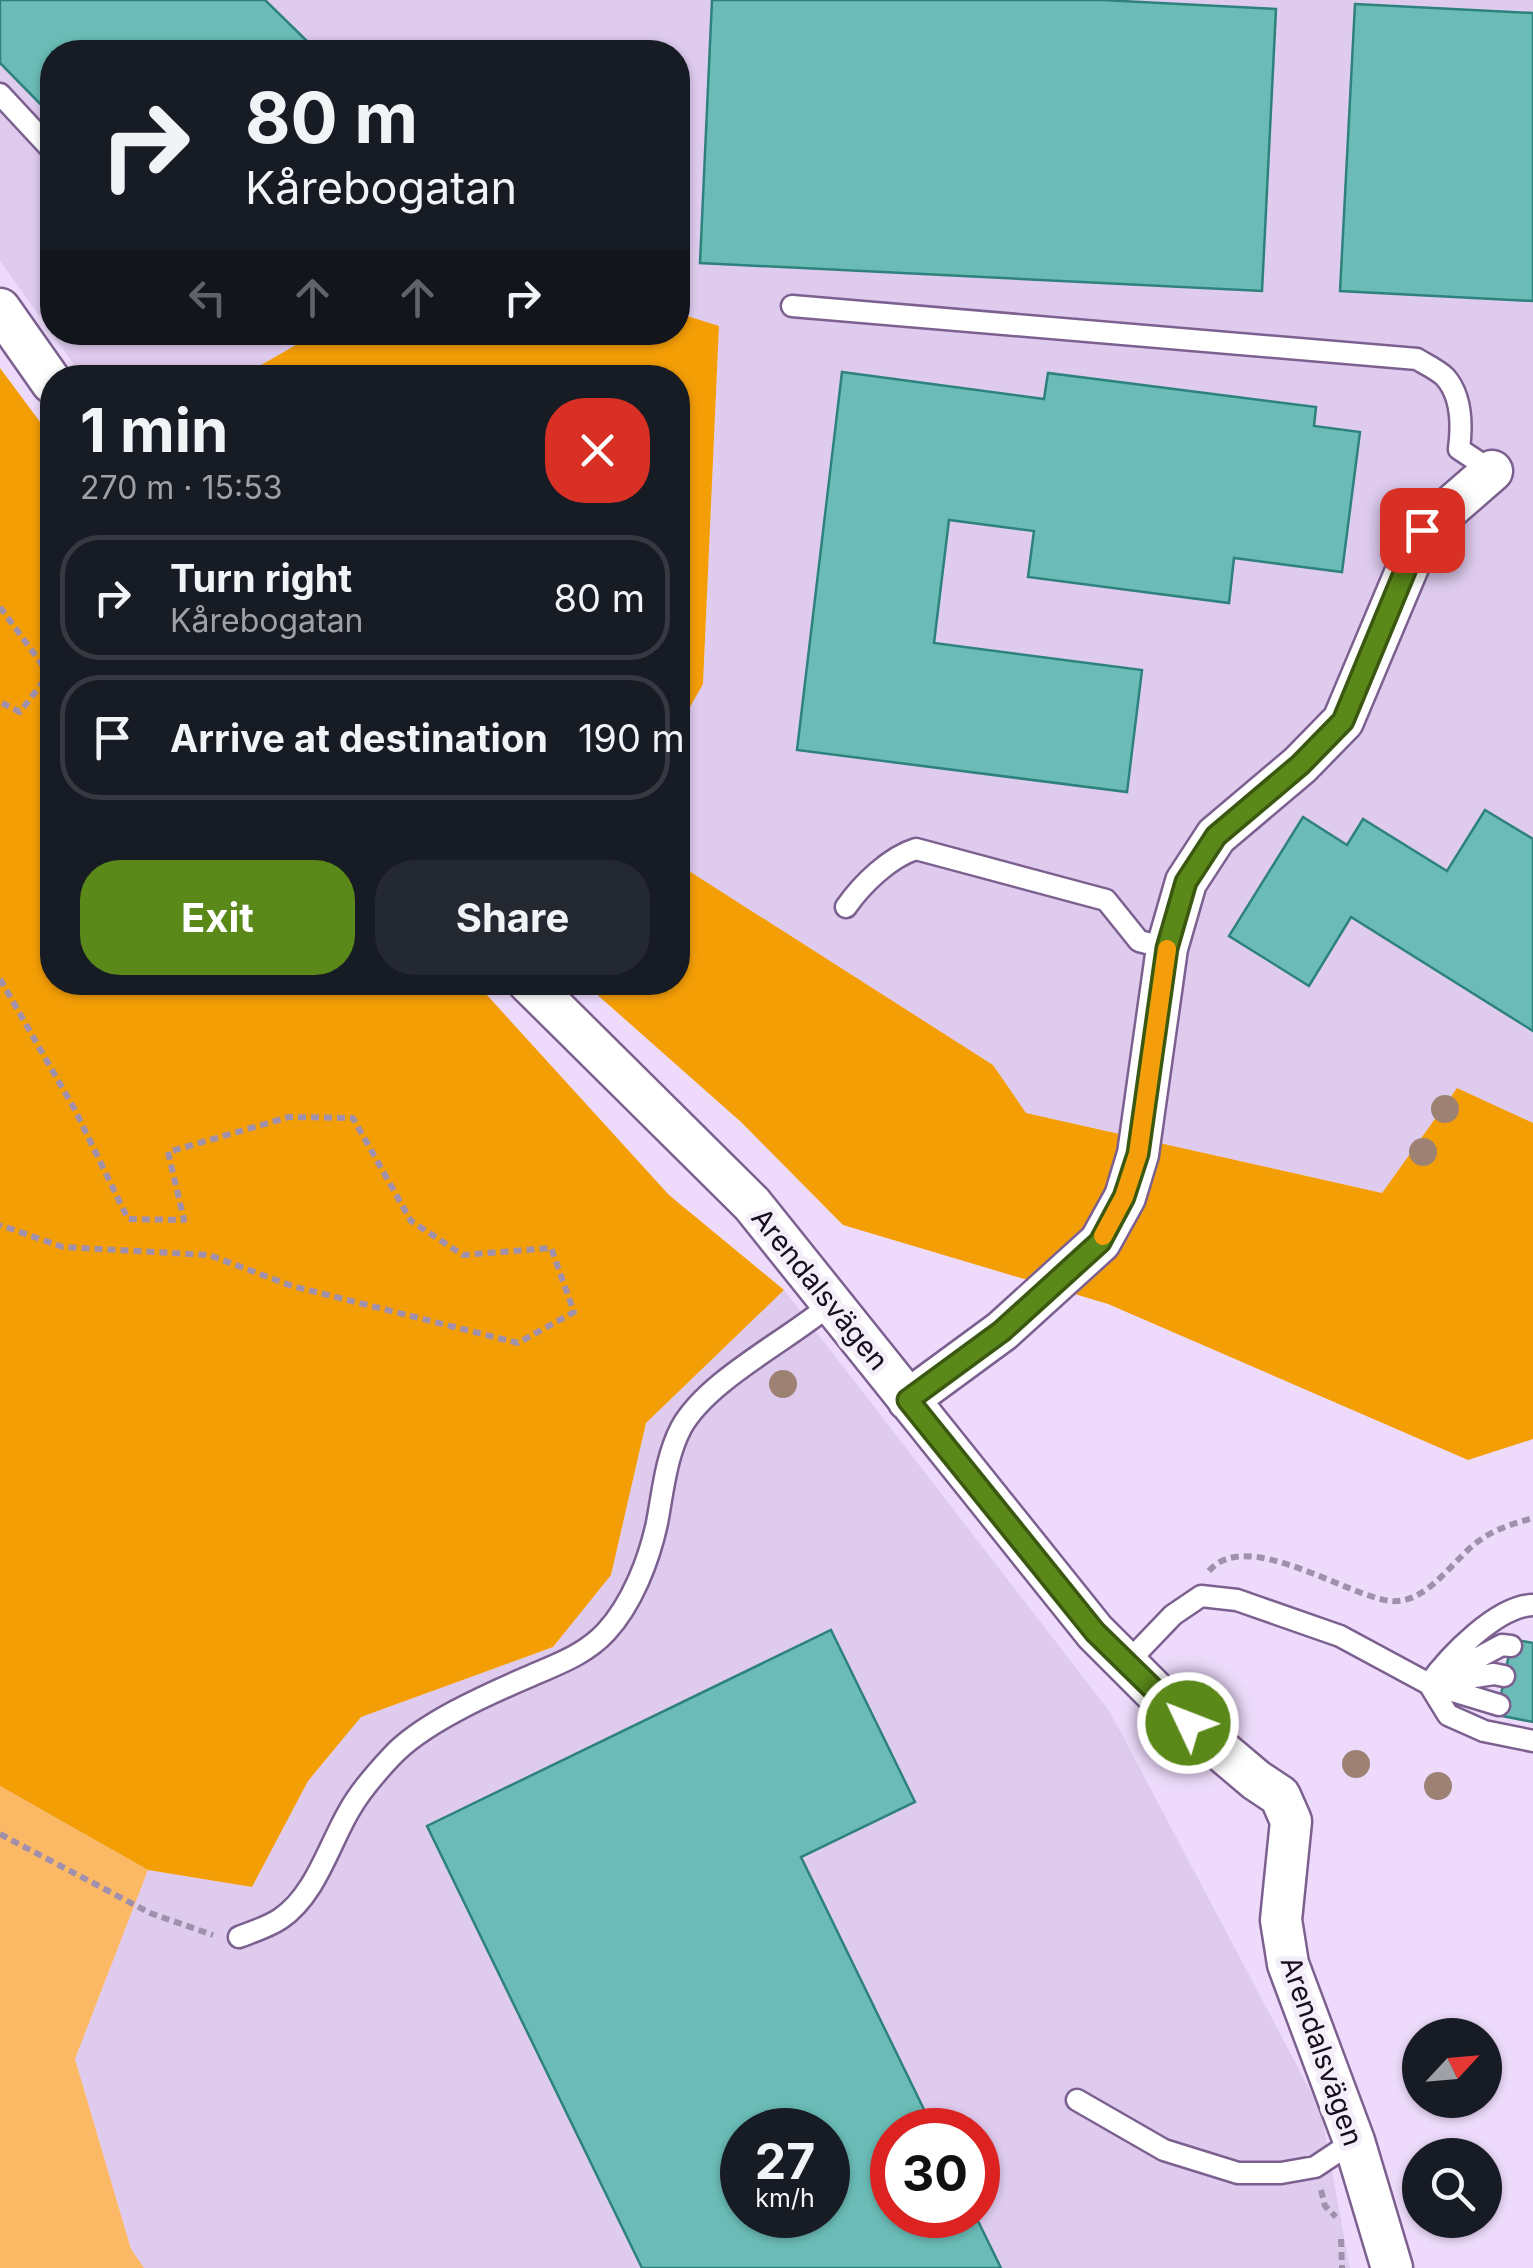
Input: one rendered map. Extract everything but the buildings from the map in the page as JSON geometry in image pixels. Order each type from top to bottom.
[{"type":"street","points":[[0,309],[40,366]]},
{"type":"street","points":[[908,1400],[1002,1331],[1100,1242],[1124,1197],[1138,1154],[1167,948],[1186,882],[1216,836],[1300,765],[1343,721],[1422,530],[1492,472]]},
{"type":"street","name":"Arendalsvägen","points":[[541,995],[752,1204],[1095,1632],[1182,1718],[1280,1796],[1290,1821],[1281,1920],[1288,1964],[1354,2140],[1392,2268]]},
{"type":"lane","points":[[0,94],[40,137]]},
{"type":"lane","points":[[792,306],[1417,359],[1445,378],[1458,404],[1462,430],[1459,449],[1492,472]]},
{"type":"lane","points":[[846,907],[856,893],[903,853],[916,849],[1106,900],[1139,941],[1167,948]]},
{"type":"lane","points":[[239,1937],[281,1918],[296,1905],[350,1808],[405,1744],[470,1706],[586,1650],[606,1633],[639,1577],[656,1528],[669,1460],[682,1426],[704,1398],[832,1303]]},
{"type":"lane","points":[[1126,1664],[1173,1616],[1201,1596],[1237,1600],[1340,1636],[1429,1684],[1499,1705]]},
{"type":"lane","points":[[1429,1684],[1442,1665],[1502,1614],[1533,1605]]},
{"type":"lane","points":[[1429,1684],[1502,1644],[1510,1646]]},
{"type":"lane","points":[[1429,1684],[1499,1675]]},
{"type":"lane","points":[[1429,1684],[1448,1715],[1484,1732],[1533,1741]]},
{"type":"lane","points":[[1076,2100],[1164,2150],[1238,2173],[1281,2173],[1316,2167],[1354,2140]]},
{"type":"path","points":[[0,607],[40,662]]},
{"type":"path","points":[[0,702],[20,712],[40,686]]},
{"type":"path","points":[[0,979],[75,1110],[128,1219],[184,1220],[168,1152],[289,1117],[353,1118],[411,1220],[463,1255],[551,1248],[574,1312],[518,1343],[292,1286],[210,1255],[63,1247],[0,1225]]},
{"type":"path","points":[[1201,1596],[1210,1568],[1238,1555],[1278,1562],[1389,1601],[1410,1599],[1481,1539],[1533,1518]]},
{"type":"path","points":[[0,1834],[150,1913],[226,1938],[239,1937]]},
{"type":"path","points":[[1316,2167],[1326,2206],[1336,2218]]},
{"type":"path","points":[[1340,2236],[1342,2268]]},
{"type":"shaded area","points":[[0,0],[1533,0],[1533,1123],[1457,1088],[1382,1193],[1026,1113],[993,1065],[690,872],[690,706],[703,683],[719,326],[690,317],[690,40],[40,40],[40,317],[0,261]]},
{"type":"shaded area","points":[[690,317],[719,326],[703,684],[690,707],[690,365],[261,365],[296,345],[690,345]]},
{"type":"shaded area","points":[[60,345],[296,345],[261,365],[74,365]]},
{"type":"shaded area","points":[[0,368],[40,422],[40,995],[487,995],[669,1195],[784,1290],[646,1423],[611,1575],[553,1647],[361,1717],[308,1781],[252,1887],[148,1870],[0,1786]]},
{"type":"shaded area","points":[[690,872],[993,1065],[1026,1113],[1382,1193],[1457,1088],[1533,1123],[1533,1439],[1468,1460],[1108,1304],[843,1225],[741,1122],[598,995],[690,995]]},
{"type":"shaded area","points":[[784,1290],[1110,1712],[1321,2111],[1350,2268],[144,2268],[131,2249],[75,2059],[148,1870],[252,1887],[308,1781],[361,1717],[553,1647],[611,1575],[646,1423]]},
{"type":"shaded area","points":[[0,1786],[148,1870],[75,2059],[131,2249],[144,2268],[0,2268]]},
{"type":"slow traffic","points":[[1103,1236],[1124,1197],[1138,1154],[1167,949]]},
{"type":"route","points":[[1188,1723],[1095,1632],[908,1400],[1002,1331],[1100,1242],[1124,1197],[1138,1154],[1167,948],[1186,882],[1216,836],[1300,765],[1343,721],[1422,530]]}]
